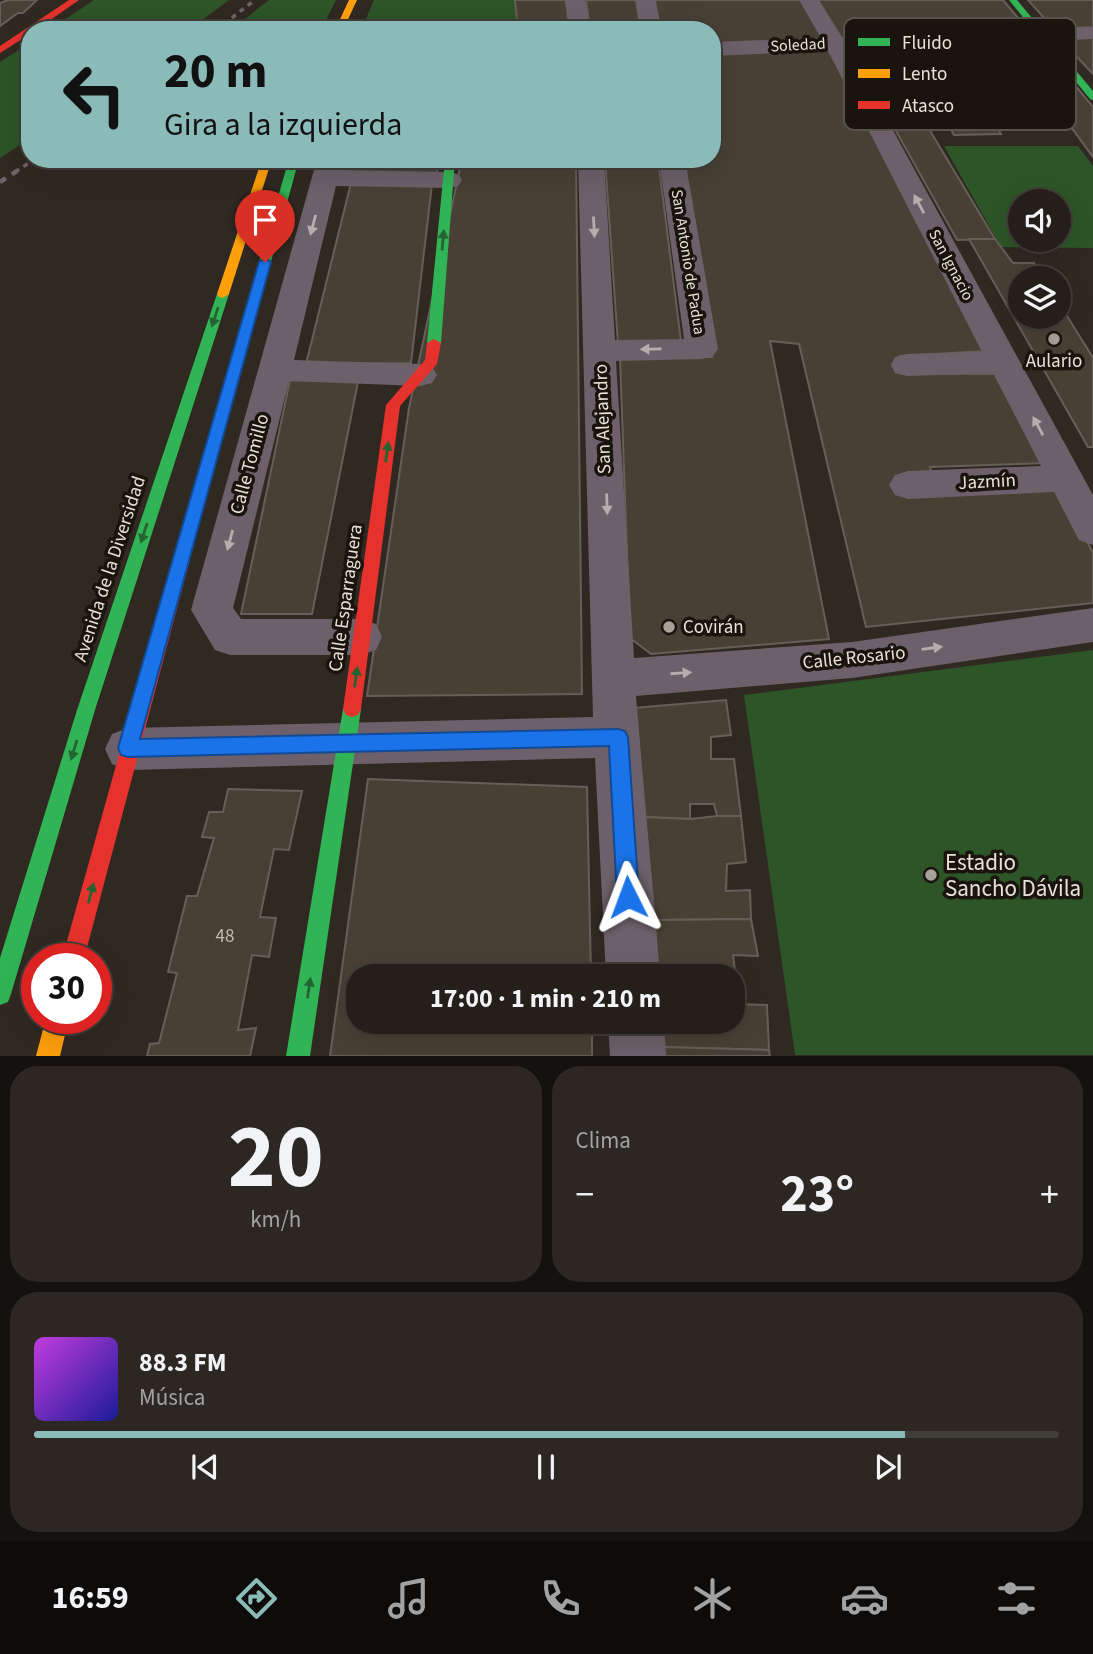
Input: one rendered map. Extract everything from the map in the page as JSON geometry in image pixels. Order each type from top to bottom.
[{"type":"main road","points":[[44,21],[75,0]]},
{"type":"main road","points":[[344,21],[354,0]]},
{"type":"main road","points":[[1013,0],[1027,18]]},
{"type":"main road","points":[[0,49],[21,36]]},
{"type":"main road","points":[[1076,77],[1093,97]]},
{"type":"main road","name":"Avenida de la Diversidad","points":[[0,994],[86,710],[264,168]]},
{"type":"main road","points":[[78,943],[128,748],[291,168]]},
{"type":"main road","name":"Calle Esparraguera","points":[[298,1055],[347,745],[393,405],[432,361],[450,169]]},
{"type":"main road","points":[[48,1055],[54,1034]]},
{"type":"street","points":[[575,0],[578,21]]},
{"type":"street","points":[[645,0],[649,21]]},
{"type":"street","name":"San Ignacio","points":[[809,0],[844,61]]},
{"type":"street","name":"Soledad","points":[[721,49],[844,44]]},
{"type":"street","name":"San Ignacio","points":[[880,130],[1093,530]]},
{"type":"street","points":[[328,168],[450,169]]},
{"type":"street","name":"Calle Tomillo","points":[[328,168],[212,610],[230,636],[361,637]]},
{"type":"street","name":"San Alejandro","points":[[591,168],[613,678],[632,964]]},
{"type":"street","name":"San Antonio de Padua","points":[[601,351],[702,349],[673,168]]},
{"type":"street","points":[[907,365],[1003,362]]},
{"type":"street","points":[[275,370],[421,375]]},
{"type":"street","name":"Jazmín","points":[[908,485],[1065,478]]},
{"type":"street","name":"Calle Rosario","points":[[613,678],[852,660],[1093,625]]},
{"type":"street","points":[[128,748],[618,737]]},
{"type":"street","points":[[637,1034],[638,1055]]},
{"type":"green space","points":[[94,0],[229,0],[201,21],[62,21]]},
{"type":"green space","points":[[269,0],[336,0],[326,21],[242,21]]},
{"type":"green space","points":[[374,0],[515,0],[517,21],[365,21]]},
{"type":"green space","points":[[21,49],[21,144],[0,158],[0,62]]},
{"type":"green space","points":[[944,146],[1078,146],[1093,166],[1093,248],[1071,248],[1071,189],[1008,189],[1008,247],[1001,247]]},
{"type":"green space","name":"Estadio Sancho Dávila","points":[[1093,650],[1093,1055],[795,1055],[744,695]]},
{"type":"building","points":[[8,0],[37,0],[23,13],[18,13],[0,26],[0,3]]},
{"type":"building","points":[[515,0],[566,0],[568,21],[517,21]]},
{"type":"building","points":[[586,0],[639,0],[642,21],[589,21]]},
{"type":"building","points":[[655,0],[801,0],[824,40],[721,45],[721,21],[658,21]]},
{"type":"building","points":[[817,0],[1003,0],[1018,18],[844,18],[844,39],[841,39]]},
{"type":"building","points":[[1028,0],[1093,0],[1093,27],[1076,28],[1076,18],[1044,18]]},
{"type":"building","points":[[1093,36],[1093,74],[1076,56],[1076,37]]},
{"type":"building","points":[[828,48],[844,78],[844,130],[871,130],[987,351],[900,356],[907,374],[1000,374],[1048,463],[930,467],[933,476],[1059,487],[1093,553],[1093,603],[866,627],[799,344],[770,341],[829,639],[651,654],[630,638],[620,358],[712,357],[681,168],[721,168],[721,54]]},
{"type":"building","points":[[1076,86],[1093,107],[1093,157],[1073,130],[1076,130]]},
{"type":"building","points":[[895,130],[930,130],[995,239],[957,240]]},
{"type":"building","points":[[951,130],[998,130],[1001,134],[954,135]]},
{"type":"building","points":[[334,168],[437,168],[437,174],[332,174]]},
{"type":"building","points":[[460,168],[576,168],[582,694],[367,696],[409,408]]},
{"type":"building","points":[[606,168],[659,168],[681,341],[618,344]]},
{"type":"building","points":[[351,183],[432,184],[411,363],[306,364]]},
{"type":"building","name":"Aulario","points":[[969,239],[995,239],[1013,263],[1034,263],[1036,266],[1008,266],[1008,307]]},
{"type":"building","name":"Aulario","points":[[1071,322],[1093,358],[1093,447],[1088,447],[1020,329],[1071,329]]},
{"type":"building","points":[[290,380],[358,382],[312,614],[241,614]]},
{"type":"building","points":[[726,700],[731,735],[711,737],[711,759],[734,759],[741,816],[717,816],[714,804],[690,804],[690,819],[645,817],[634,708]]},
{"type":"building","points":[[368,779],[587,787],[591,964],[346,964],[346,1034],[592,1034],[592,1056],[330,1056]]},
{"type":"building","points":[[228,789],[302,791],[289,850],[274,849],[260,917],[276,918],[269,957],[252,955],[238,1030],[256,1028],[250,1056],[147,1056],[150,1044],[159,1043],[177,973],[168,972],[187,896],[197,896],[214,838],[202,837],[209,812],[223,812]]},
{"type":"building","points":[[741,816],[746,862],[727,864],[726,891],[750,890],[751,919],[655,920],[645,817],[690,819]]},
{"type":"building","points":[[751,919],[758,956],[733,955],[734,964],[657,964],[655,920]]},
{"type":"building","points":[[745,1004],[767,1005],[769,1050],[662,1047],[661,1034],[745,1034]]},
{"type":"building","points":[[662,1047],[769,1050],[770,1056],[663,1056]]},
{"type":"railway","points":[[228,21],[255,0]]},
{"type":"railway","points":[[15,172],[21,168]]},
{"type":"railway","points":[[0,182],[17,171]]},
{"type":"traffic: fast","points":[[1013,0],[1028,18]]},
{"type":"traffic: fast","points":[[1076,76],[1093,97]]},
{"type":"traffic: fast","points":[[193,518],[291,168]]},
{"type":"traffic: fast","points":[[434,343],[449,168]]},
{"type":"traffic: fast","points":[[0,994],[86,710],[223,294]]},
{"type":"traffic: fast","points":[[298,1056],[352,709]]},
{"type":"traffic: slow","points":[[343,21],[353,0]]},
{"type":"traffic: slow","points":[[223,294],[264,168]]},
{"type":"traffic: slow","points":[[48,1056],[54,1034]]},
{"type":"traffic: jam","points":[[44,21],[75,0]]},
{"type":"traffic: jam","points":[[0,50],[21,36]]},
{"type":"traffic: jam","points":[[352,709],[393,405],[432,361],[434,343]]},
{"type":"traffic: jam","points":[[77,943],[193,518]]},
{"type":"place","name":"Aulario","points":[[1054,339]]},
{"type":"place","name":"Covirán","points":[[669,627]]},
{"type":"place","name":"Estadio Sancho Dávila","points":[[931,875]]},
{"type":"route","points":[[265,262],[128,748],[618,737],[628,897]]}]
